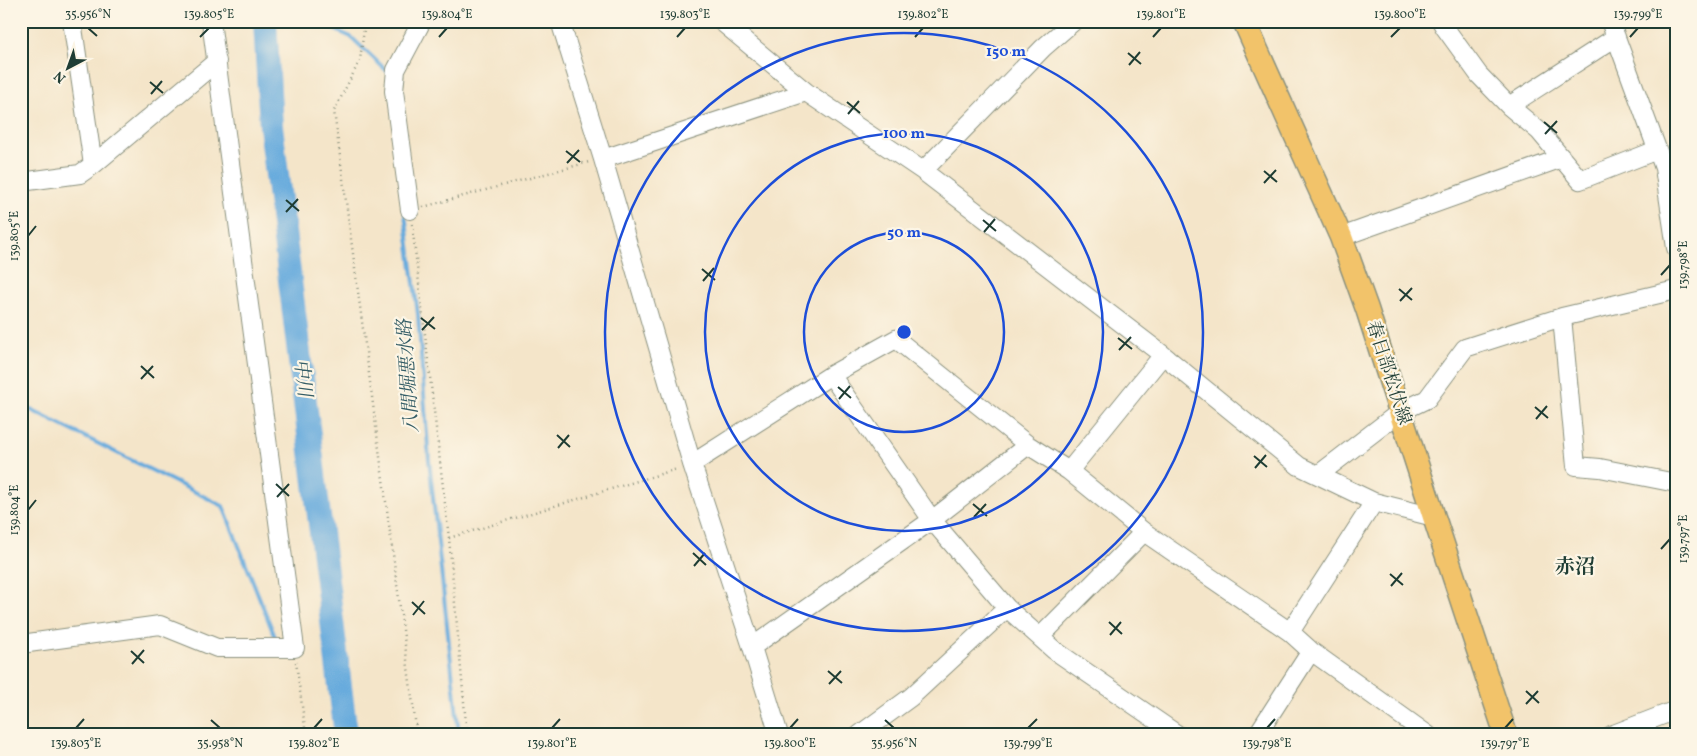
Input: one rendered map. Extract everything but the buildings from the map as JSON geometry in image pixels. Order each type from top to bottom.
[{"type":"main road","name":"春日部松伏線","points":[[1244,21],[1341,237],[1367,309],[1506,735]]},
{"type":"street","points":[[72,21],[93,165]]},
{"type":"street","points":[[21,644],[160,624],[217,648],[295,648],[211,21]]},
{"type":"street","points":[[410,210],[394,91],[396,70],[422,21]]},
{"type":"street","points":[[560,21],[603,159],[692,464],[779,735]]},
{"type":"street","points":[[721,21],[806,92],[923,171],[1162,355],[1298,466],[1374,502],[1434,517]]},
{"type":"street","points":[[923,171],[1043,48],[1074,21]]},
{"type":"street","points":[[1447,24],[1479,74],[1509,106],[1539,131],[1580,180],[1658,150]]},
{"type":"street","points":[[1509,106],[1613,29],[1658,150],[1670,166],[1676,248]]},
{"type":"street","points":[[21,182],[80,174],[217,61]]},
{"type":"street","points":[[603,159],[806,92]]},
{"type":"street","points":[[1341,237],[1562,158]]},
{"type":"street","points":[[1318,475],[1400,412],[1427,398],[1465,348],[1562,317],[1676,290]]},
{"type":"street","points":[[1562,317],[1576,466],[1600,468],[1676,483]]},
{"type":"street","points":[[692,464],[831,374],[896,339],[1028,445],[1069,471],[1144,532],[1290,632],[1311,650],[1428,735]]},
{"type":"street","points":[[1069,471],[1162,355]]},
{"type":"street","points":[[831,374],[932,520],[1007,608],[1054,650],[1178,735]]},
{"type":"street","points":[[752,647],[932,520],[1028,445]]},
{"type":"street","points":[[1290,632],[1374,502]]},
{"type":"street","points":[[1040,638],[1144,532]]},
{"type":"street","points":[[859,735],[911,697],[1007,608]]},
{"type":"street","points":[[1257,735],[1311,650]]},
{"type":"street","points":[[1611,735],[1676,710]]},
{"type":"path","points":[[365,21],[360,60],[334,111],[417,735]]},
{"type":"path","points":[[467,735],[449,538],[410,210],[603,159]]},
{"type":"path","points":[[449,538],[692,464]]},
{"type":"path","points":[[295,648],[306,735]]},
{"type":"waterway","name":"中川","points":[[265,21],[271,126],[346,735]]},
{"type":"waterway","points":[[315,21],[351,37],[388,72]]},
{"type":"waterway","name":"八間堀悪水路","points":[[405,214],[418,315],[429,460],[459,735]]},
{"type":"waterway","points":[[21,405],[223,506],[275,637]]},
{"type":"district","name":"赤沼","points":[[1575,568]]}]
